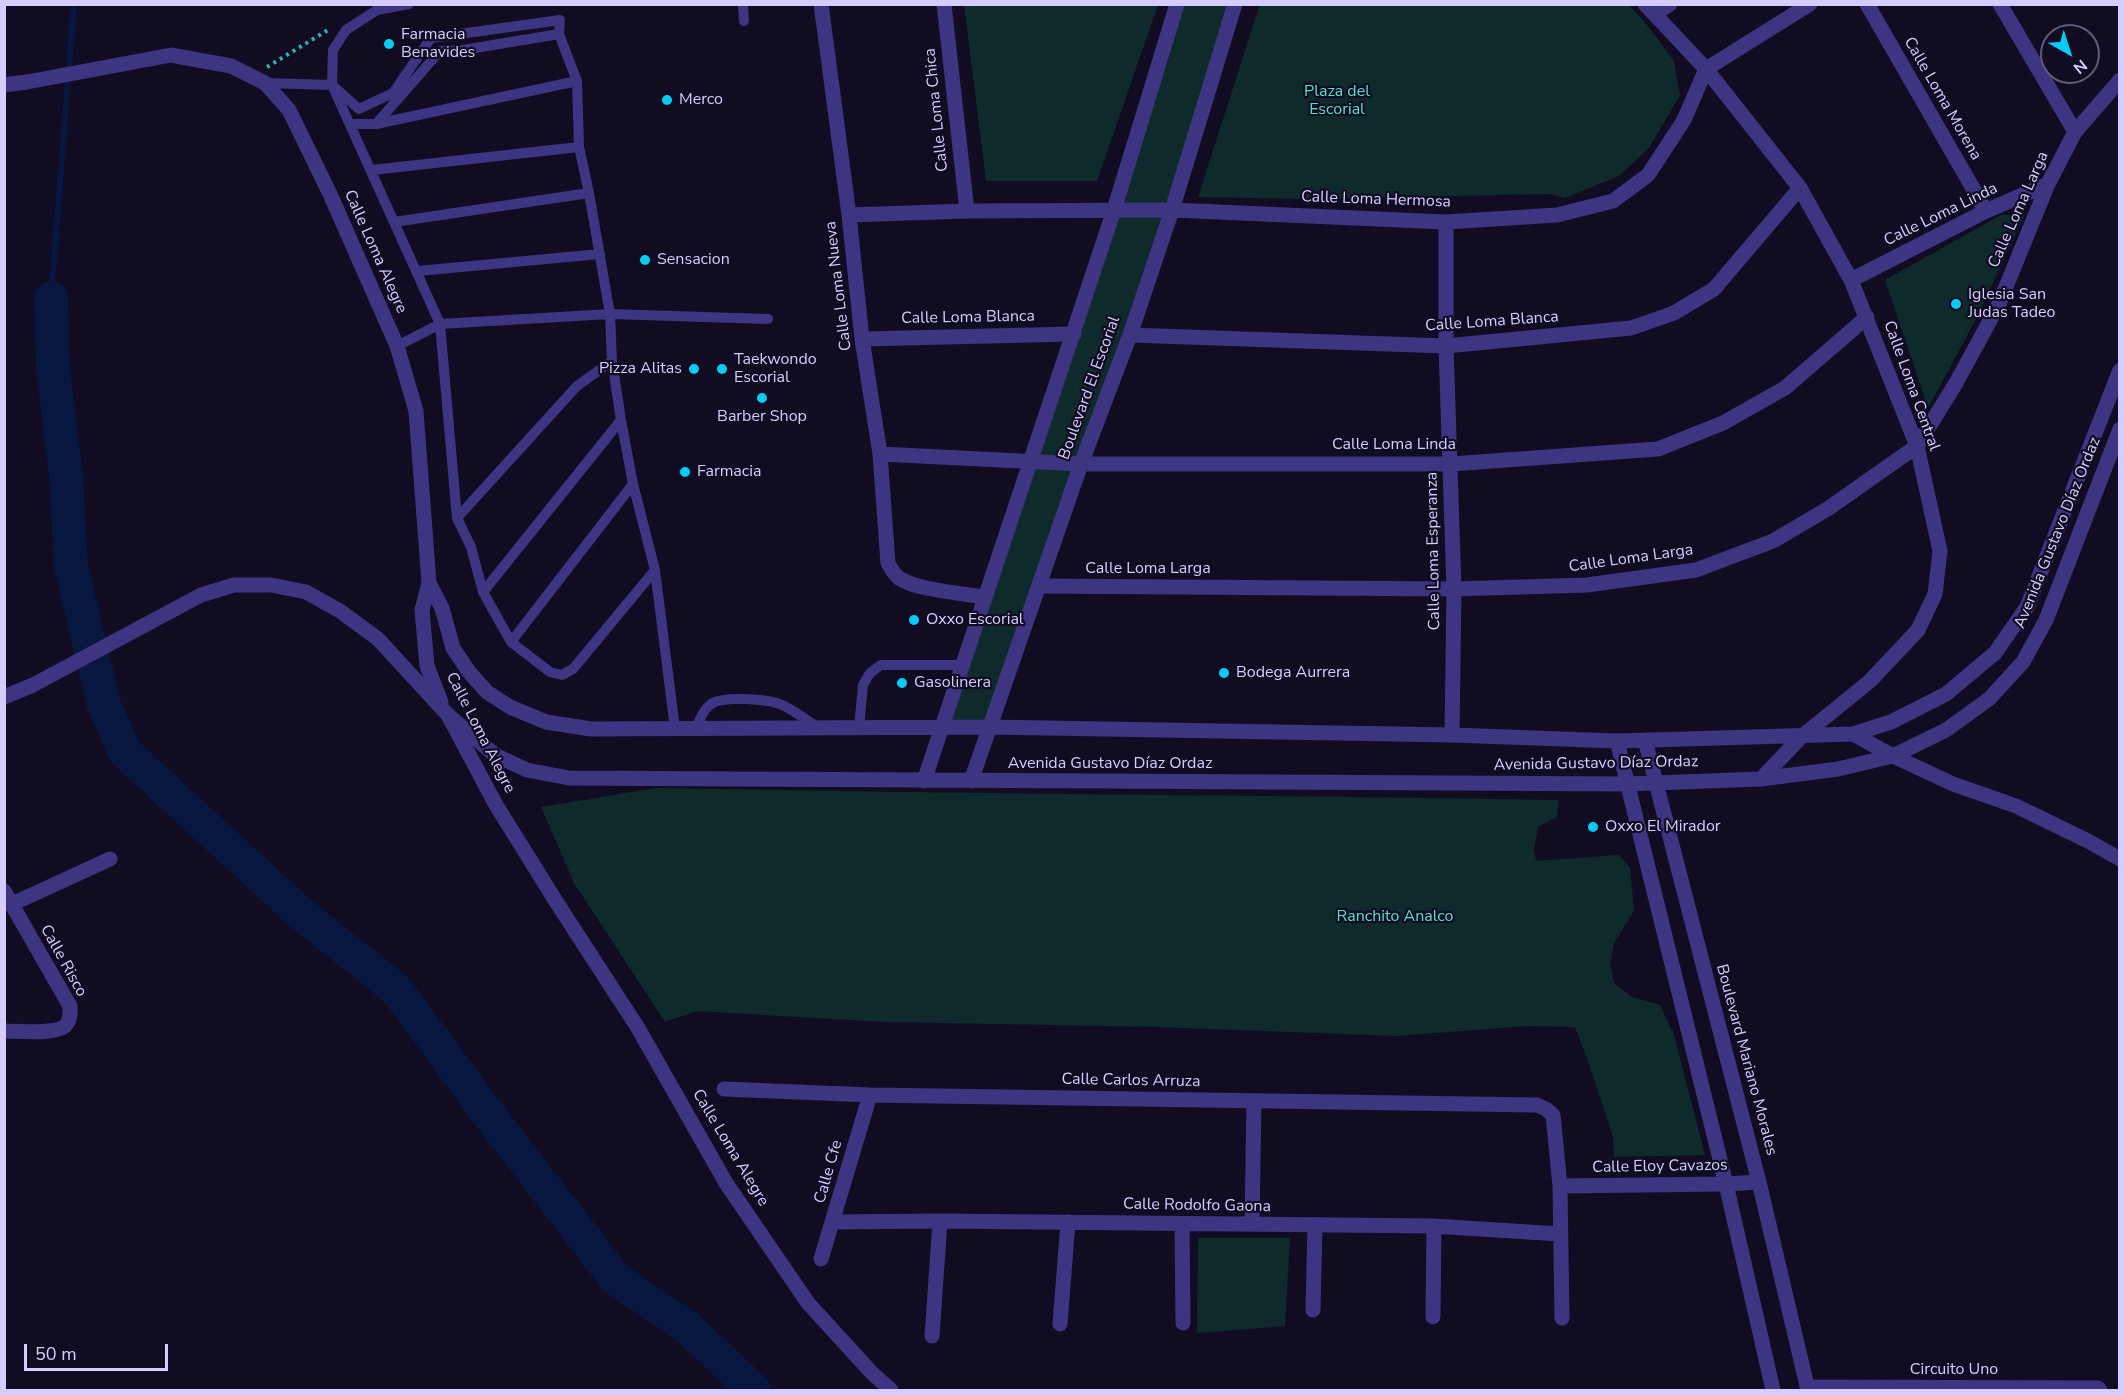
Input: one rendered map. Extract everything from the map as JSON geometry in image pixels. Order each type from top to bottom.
[{"type":"street","name":"Calle Loma Nueva","points":[[821,4],[849,215],[862,339],[880,454],[888,563],[892,572],[913,585],[984,597]]},
{"type":"street","name":"Calle Loma Chica","points":[[944,4],[967,211]]},
{"type":"street","name":"Boulevard El Escorial","points":[[924,781],[940,727],[1074,334],[1177,4]]},
{"type":"street","name":"Boulevard El Escorial","points":[[971,781],[1081,464],[1130,334],[1172,210],[1235,4]]},
{"type":"street","points":[[1650,9],[1670,4]]},
{"type":"street","points":[[1706,69],[1810,4]]},
{"type":"street","name":"Calle Loma Morena","points":[[1867,4],[1986,211]]},
{"type":"street","points":[[2000,4],[2075,132]]},
{"type":"street","name":"Calle Loma Central","points":[[1650,9],[1706,69],[1800,188],[1851,280],[1917,446],[1940,551],[1935,594],[1918,630],[1870,681],[1801,736],[1761,779]]},
{"type":"street","name":"Calle Loma Alegre","points":[[4,85],[171,55],[231,66],[264,76],[289,110],[330,194],[397,346],[416,411],[429,583],[422,610],[427,666],[434,687],[502,815],[639,1028],[726,1183],[808,1303],[864,1365],[891,1390]]},
{"type":"street","name":"Calle Loma Hermosa","points":[[849,215],[967,211],[1172,210],[1446,222],[1557,215],[1613,201],[1648,176],[1684,120],[1706,69]]},
{"type":"street","name":"Calle Loma Larga","points":[[1039,586],[1454,589],[1587,585],[1696,570],[1773,541],[1829,508],[1917,446],[1956,383],[1999,304],[2048,184],[2075,132],[2120,80]]},
{"type":"street","name":"Calle Loma Linda","points":[[1851,280],[1986,211],[2048,184]]},
{"type":"street","name":"Calle Loma Blanca","points":[[1130,334],[1446,346],[1630,328],[1674,313],[1714,289],[1800,188]]},
{"type":"street","name":"Calle Loma Esperanza","points":[[1446,222],[1446,346],[1454,589],[1452,735]]},
{"type":"street","name":"Calle Loma Linda","points":[[880,454],[1081,464],[1451,464],[1658,449],[1723,423],[1785,388],[1867,317]]},
{"type":"street","name":"Calle Loma Blanca","points":[[862,339],[1074,334]]},
{"type":"street","name":"Avenida Gustavo Díaz Ordaz","points":[[429,583],[442,608],[453,648],[469,672],[487,692],[510,707],[546,722],[591,729],[989,727],[1452,735],[1617,741],[1853,734],[1891,722],[1946,694],[1995,653],[2026,607],[2120,370]]},
{"type":"street","name":"Avenida Gustavo Díaz Ordaz","points":[[4,698],[33,685],[201,595],[234,585],[271,585],[306,592],[340,611],[378,639],[448,715],[495,755],[527,770],[568,778],[1627,784],[1761,779],[1838,769],[1893,756],[1946,730],[1989,699],[2023,662],[2046,620],[2120,429]]},
{"type":"street","points":[[1853,734],[1953,784],[2016,806],[2120,859]]},
{"type":"street","name":"Boulevard Mariano Morales","points":[[1645,740],[1760,1182],[1807,1389]]},
{"type":"street","points":[[1617,741],[1726,1185],[1773,1390]]},
{"type":"street","points":[[8,897],[110,859]]},
{"type":"street","name":"Calle Risco","points":[[4,1031],[54,1031],[65,1026],[70,1017],[70,1006],[8,897]]},
{"type":"street","name":"Calle Carlos Arruza","points":[[724,1089],[870,1095],[1537,1105],[1546,1109],[1552,1116],[1560,1186]]},
{"type":"street","name":"Calle Cfe","points":[[821,1259],[834,1222],[870,1095]]},
{"type":"street","points":[[1252,1224],[1254,1101]]},
{"type":"street","name":"Calle Eloy Cavazos","points":[[1560,1186],[1726,1185],[1760,1182]]},
{"type":"street","points":[[1560,1186],[1562,1318]]},
{"type":"street","points":[[933,1336],[940,1221]]},
{"type":"street","name":"Calle Rodolfo Gaona","points":[[834,1222],[1434,1226],[1560,1234]]},
{"type":"street","points":[[1060,1324],[1068,1222]]},
{"type":"street","points":[[1182,1224],[1183,1323]]},
{"type":"street","points":[[1314,1310],[1315,1225]]},
{"type":"street","points":[[1433,1317],[1434,1226]]},
{"type":"street","name":"Circuito Uno","points":[[1807,1389],[2098,1388],[2100,1390]]},
{"type":"lane","points":[[409,4],[378,10],[346,30],[333,50],[332,85],[440,324],[457,518],[471,547],[483,592],[511,642],[550,672],[562,675],[573,669],[655,570]]},
{"type":"lane","points":[[743,4],[744,21]]},
{"type":"lane","points":[[264,76],[332,85],[359,109],[393,93],[432,38],[560,20],[559,34],[577,81],[579,147],[590,193],[610,314],[612,361],[621,420],[633,484],[655,570],[675,729]]},
{"type":"lane","points":[[376,124],[440,51],[463,50],[559,34]]},
{"type":"lane","points":[[350,124],[376,124],[577,81]]},
{"type":"lane","points":[[372,170],[579,147]]},
{"type":"lane","points":[[394,222],[590,193]]},
{"type":"lane","points":[[418,271],[600,254]]},
{"type":"lane","points":[[397,346],[440,324],[610,314],[768,319]]},
{"type":"lane","points":[[457,518],[577,386],[612,361]]},
{"type":"lane","points":[[483,592],[621,420]]},
{"type":"lane","points":[[511,642],[633,484]]},
{"type":"lane","points":[[859,728],[864,685],[870,673],[881,665],[961,665]]},
{"type":"lane","points":[[696,729],[701,716],[711,704],[727,700],[776,703],[818,728]]},
{"type":"path","points":[[264,76],[331,28]]},
{"type":"green space","name":"Plaza del Escorial","points":[[1260,4],[1629,5],[1674,61],[1680,95],[1649,148],[1619,176],[1565,198],[1550,194],[1301,199],[1198,197]]},
{"type":"green space","points":[[964,5],[1158,5],[1097,181],[986,181]]},
{"type":"green space","points":[[1179,5],[1234,5],[1170,209],[1116,209]]},
{"type":"green space","points":[[1170,212],[1080,463],[1031,460],[1115,213]]},
{"type":"green space","points":[[2025,214],[1976,319],[1928,408],[1885,280],[2001,215]]},
{"type":"green space","points":[[1033,463],[1078,465],[987,724],[943,726]]},
{"type":"green space","name":"Ranchito Analco","points":[[656,788],[1559,800],[1557,817],[1538,827],[1534,849],[1536,861],[1619,855],[1630,868],[1634,911],[1614,943],[1610,963],[1614,983],[1632,997],[1660,1005],[1674,1035],[1705,1155],[1614,1157],[1613,1137],[1575,1027],[1528,1026],[1396,1036],[1157,1027],[885,1022],[697,1011],[665,1022],[574,883],[541,807]]},
{"type":"green space","points":[[1198,1238],[1290,1238],[1285,1326],[1197,1333]]},
{"type":"waterway","points":[[51,298],[74,4]]},
{"type":"waterway","points":[[51,298],[53,368],[66,475],[71,566],[104,705],[125,752],[299,912],[396,989],[486,1111],[616,1279],[686,1326],[754,1390]]},
{"type":"place","name":"Farmacia Benavides","points":[[389,44]]},
{"type":"place","name":"Merco","points":[[667,100]]},
{"type":"place","name":"Sensacion","points":[[645,260]]},
{"type":"place","name":"Iglesia San Judas Tadeo","points":[[1956,304]]},
{"type":"place","name":"Pizza Alitas","points":[[694,369]]},
{"type":"place","name":"Taekwondo Escorial","points":[[722,369]]},
{"type":"place","name":"Barber Shop","points":[[762,398]]},
{"type":"place","name":"Farmacia","points":[[685,472]]},
{"type":"place","name":"Oxxo Escorial","points":[[914,620]]},
{"type":"place","name":"Bodega Aurrera","points":[[1224,673]]},
{"type":"place","name":"Gasolinera","points":[[902,683]]},
{"type":"place","name":"Oxxo El Mirador","points":[[1593,827]]}]
